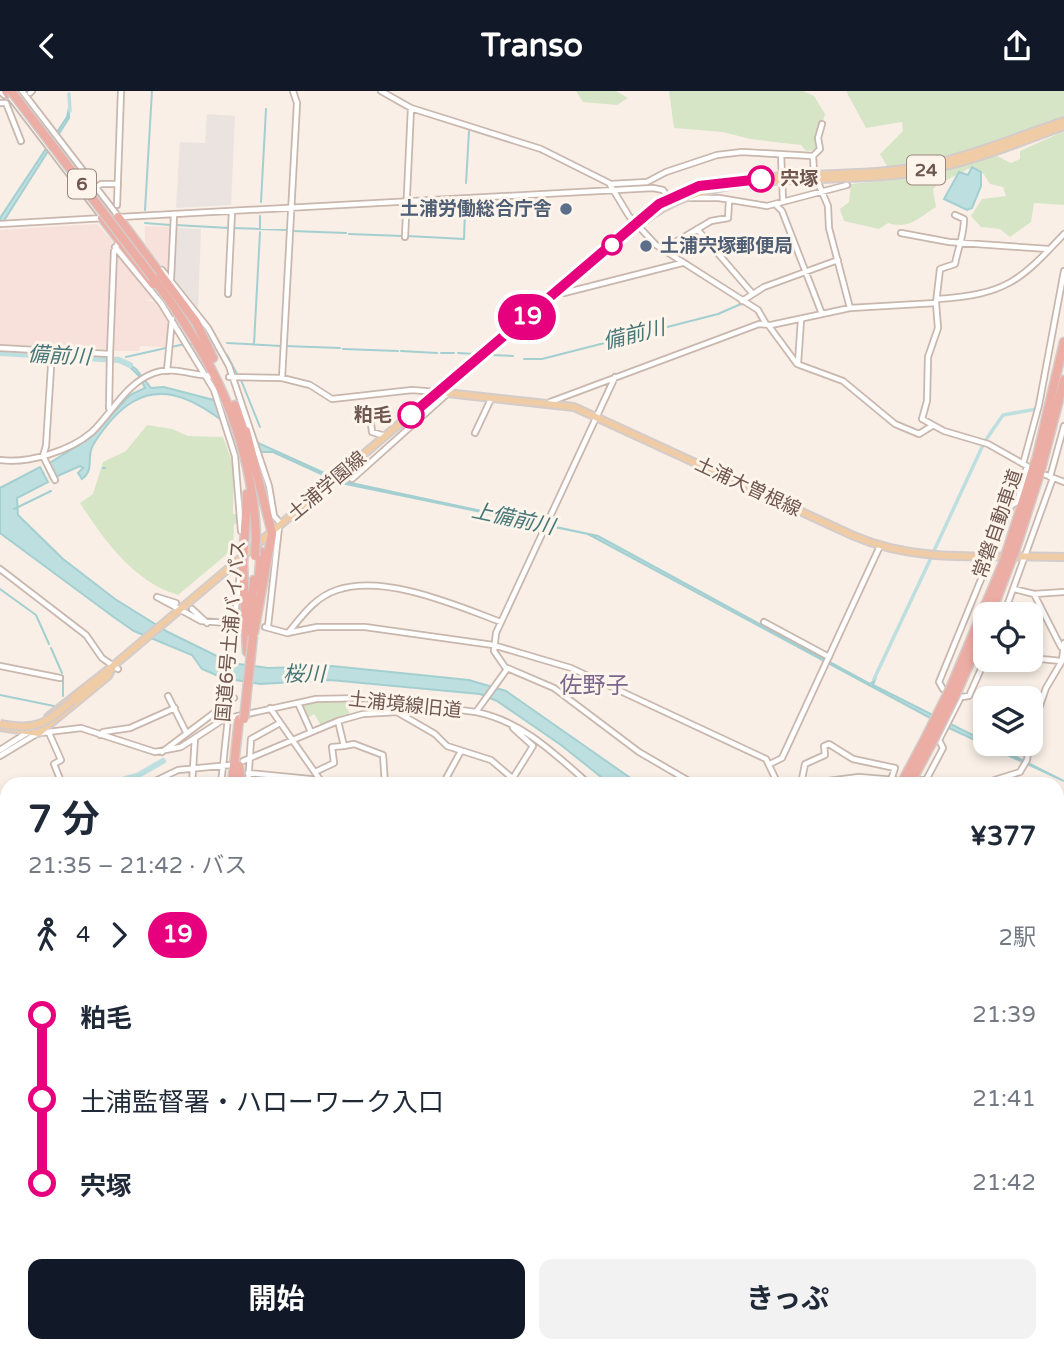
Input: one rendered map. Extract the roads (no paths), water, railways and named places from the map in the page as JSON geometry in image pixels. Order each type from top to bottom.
[{"type":"highway","name":"国道6号土浦バイパス","points":[[7,95],[155,273],[211,359],[231,401],[244,419],[255,456],[258,554],[242,719]]},
{"type":"highway","points":[[118,217],[155,273]]},
{"type":"highway","points":[[102,218],[118,244],[211,359]]},
{"type":"highway","name":"常磐自動車道","points":[[1044,475],[1064,342]]},
{"type":"highway","name":"常磐自動車道","points":[[956,693],[1026,507],[1044,475],[1064,380]]},
{"type":"highway","name":"国道6号土浦バイパス","points":[[231,401],[248,471],[258,534]]},
{"type":"highway","points":[[250,635],[277,528],[255,456]]},
{"type":"highway","points":[[248,471],[242,558],[250,635]]},
{"type":"highway","name":"常磐自動車道","points":[[995,602],[1007,561]]},
{"type":"highway","name":"国道6号土浦バイパス","points":[[239,763],[250,635]]},
{"type":"highway","name":"常磐自動車道","points":[[913,777],[973,655]]},
{"type":"highway","name":"常磐自動車道","points":[[899,777],[929,741]]},
{"type":"highway","points":[[236,777],[239,763]]},
{"type":"highway","points":[[236,777],[239,763]]},
{"type":"main road","name":"土浦学園線","points":[[34,731],[116,666],[177,609],[242,558],[636,225],[670,200],[714,183],[887,176],[945,167],[1064,124]]},
{"type":"main road","name":"土浦学園線","points":[[670,200],[720,187],[782,181]]},
{"type":"main road","name":"土浦大曽根線","points":[[438,392],[491,399],[550,402],[574,407],[880,546],[936,557],[1064,557]]},
{"type":"main road","name":"土浦学園線","points":[[34,731],[62,715],[116,666]]},
{"type":"main road","name":"24","points":[[0,724],[23,728],[38,726],[116,666]]},
{"type":"main road","name":"24","points":[[0,724],[34,731]]},
{"type":"street","points":[[22,91],[118,217]]},
{"type":"street","points":[[117,205],[121,91]]},
{"type":"street","points":[[282,378],[297,103],[293,91]]},
{"type":"street","points":[[381,91],[411,108],[541,149],[611,184],[647,182],[666,171],[717,155],[813,156],[820,149],[818,138],[822,124]]},
{"type":"street","points":[[7,95],[21,141]]},
{"type":"street","points":[[7,95],[102,218]]},
{"type":"street","points":[[405,237],[411,108]]},
{"type":"street","points":[[781,154],[783,201]]},
{"type":"street","points":[[813,156],[816,179],[830,213],[829,228],[850,308]]},
{"type":"street","points":[[85,196],[102,184],[118,184]]},
{"type":"street","points":[[611,184],[636,225],[662,250],[758,310],[797,364],[843,381],[895,424],[919,434],[932,426]]},
{"type":"street","points":[[684,196],[687,199],[719,198],[776,205],[820,190],[847,185]]},
{"type":"street","points":[[0,224],[658,188],[670,200]]},
{"type":"street","points":[[662,250],[711,221],[728,218],[729,201]]},
{"type":"street","points":[[776,205],[782,211],[822,314]]},
{"type":"street","points":[[228,294],[232,211]]},
{"type":"street","points":[[171,281],[174,214]]},
{"type":"street","points":[[955,215],[964,219],[962,242],[955,264],[940,269],[938,328],[928,357],[926,401],[922,419],[932,426],[988,444],[1027,466],[1020,494],[1017,502],[1011,506],[977,602],[940,682],[943,689],[969,696],[980,672]]},
{"type":"street","points":[[697,229],[752,293]]},
{"type":"street","points":[[109,409],[118,244],[129,232]]},
{"type":"street","points":[[901,233],[1030,250],[1048,248]]},
{"type":"street","points":[[550,402],[749,327],[801,320],[850,308],[937,301],[990,293],[1042,259],[1048,248],[1064,234]]},
{"type":"street","points":[[118,244],[172,319],[216,397],[235,456],[242,558]]},
{"type":"street","points":[[743,301],[752,293],[838,260]]},
{"type":"street","points":[[559,290],[564,293],[682,263]]},
{"type":"street","points":[[1023,464],[1040,405],[1061,309],[1064,271]]},
{"type":"street","points":[[155,273],[171,281],[208,328],[231,377],[244,419]]},
{"type":"street","points":[[167,371],[172,319]]},
{"type":"street","points":[[797,364],[801,320]]},
{"type":"street","points":[[0,348],[110,357]]},
{"type":"street","points":[[52,354],[46,446],[43,456],[55,479]]},
{"type":"street","points":[[0,460],[23,461],[43,456],[92,431],[109,409],[147,376],[167,371],[213,376]]},
{"type":"street","points":[[231,377],[282,378],[310,385],[332,399],[412,390],[438,392]]},
{"type":"street","points":[[615,377],[501,622],[493,645],[498,661],[505,671],[554,688],[639,752],[682,777]]},
{"type":"street","points":[[352,479],[447,394]]},
{"type":"street","points":[[475,433],[491,399]]},
{"type":"street","points":[[365,411],[370,415],[372,432],[385,436]]},
{"type":"street","points":[[1009,602],[1025,556],[1044,475],[1064,426]]},
{"type":"street","points":[[1044,475],[1064,482]]},
{"type":"street","points":[[277,528],[266,627],[288,633],[317,627],[365,627],[493,645],[571,668],[770,764],[775,777]]},
{"type":"street","points":[[770,764],[782,758],[880,546]]},
{"type":"street","points":[[177,609],[208,623],[237,624],[240,574],[231,566]]},
{"type":"street","points":[[0,569],[86,635],[102,658],[116,666]]},
{"type":"street","points":[[288,633],[310,605],[336,590],[355,587],[403,588],[501,622]]},
{"type":"street","points":[[1014,589],[1034,594],[1064,592]]},
{"type":"street","points":[[1034,594],[1063,645],[1063,661],[1043,697]]},
{"type":"street","points":[[192,609],[208,623]]},
{"type":"street","points":[[764,622],[828,660]]},
{"type":"street","points":[[1043,659],[1063,661]]},
{"type":"street","points":[[0,666],[60,678]]},
{"type":"street","name":"土浦境線旧道","points":[[162,751],[175,750],[228,718],[298,703],[366,698],[477,711],[505,671]]},
{"type":"street","points":[[926,777],[942,751],[939,740],[947,725],[956,693]]},
{"type":"street","points":[[168,696],[186,732]]},
{"type":"street","points":[[0,753],[34,731],[49,733],[67,728],[81,728],[135,748],[162,751],[234,698]]},
{"type":"street","points":[[298,703],[311,732]]},
{"type":"street","points":[[100,735],[103,731],[130,728],[175,708]]},
{"type":"street","points":[[270,708],[318,777]]},
{"type":"street","points":[[477,711],[507,722],[540,741],[581,777]]},
{"type":"street","points":[[162,777],[194,769],[239,763],[338,720],[363,714],[397,712],[435,734],[447,746],[491,760],[512,777]]},
{"type":"street","points":[[62,715],[60,723],[67,728]]},
{"type":"street","points":[[221,777],[228,718]]},
{"type":"street","points":[[338,720],[344,746]]},
{"type":"street","points":[[507,722],[533,746],[514,777]]},
{"type":"street","points":[[239,763],[253,736],[280,723]]},
{"type":"street","points":[[0,753],[34,731]]},
{"type":"street","points":[[49,733],[61,760],[54,764],[59,777]]},
{"type":"street","points":[[193,777],[195,738]]},
{"type":"street","points":[[315,772],[334,763],[332,747],[354,744],[383,755],[385,777]]},
{"type":"street","points":[[804,777],[805,764],[825,755],[824,746],[829,744],[853,759],[895,768],[896,777]]},
{"type":"street","points":[[447,777],[461,751]]},
{"type":"street","points":[[1009,777],[1025,763],[1026,756]]},
{"type":"street","points":[[239,763],[248,773],[281,777]]},
{"type":"water","points":[[69,108],[69,118],[0,227],[0,218],[67,117]]},
{"type":"water","points":[[972,167],[981,172],[981,186],[972,208],[967,210],[944,199],[959,172],[968,175]]},
{"type":"water","points":[[124,361],[136,369],[151,388],[164,387],[225,403],[258,443],[342,481],[598,536],[870,684],[875,680],[873,685],[973,735],[973,739],[588,534],[341,483],[273,452],[261,452],[217,417],[196,404],[175,396],[155,394],[134,401],[114,417],[93,445],[88,472],[82,479],[78,473],[83,468],[80,466],[51,479],[45,466],[90,438],[130,395],[145,388],[140,377]]},
{"type":"water","name":"桜川","points":[[40,467],[48,482],[17,498],[18,515],[63,559],[115,599],[168,632],[231,663],[268,668],[332,666],[469,680],[506,691],[629,777],[601,777],[561,745],[497,701],[480,694],[330,680],[260,684],[223,678],[202,669],[192,655],[134,631],[0,533],[0,488]]},
{"type":"water","points":[[1010,756],[1014,756],[1055,777]]},
{"type":"waterway","points":[[145,210],[152,91]]},
{"type":"waterway","points":[[69,94],[70,111]]},
{"type":"waterway","points":[[261,202],[266,109]]},
{"type":"waterway","points":[[466,183],[469,131]]},
{"type":"waterway","points":[[407,236],[464,239],[465,210]]},
{"type":"waterway","points":[[260,216],[260,229]]},
{"type":"waterway","points":[[145,223],[170,225]]},
{"type":"waterway","points":[[175,225],[229,228]]},
{"type":"waterway","points":[[233,228],[287,230]]},
{"type":"waterway","points":[[292,231],[346,233]]},
{"type":"waterway","points":[[254,344],[260,232]]},
{"type":"waterway","points":[[349,234],[402,236]]},
{"type":"waterway","name":"備前川","points":[[524,359],[542,359],[718,314],[741,304]]},
{"type":"waterway","name":"備前川","points":[[227,343],[281,346]]},
{"type":"waterway","name":"備前川","points":[[171,347],[185,344]]},
{"type":"waterway","name":"備前川","points":[[285,346],[340,348]]},
{"type":"waterway","name":"備前川","points":[[126,357],[166,348]]},
{"type":"waterway","name":"備前川","points":[[343,349],[398,351]]},
{"type":"waterway","name":"備前川","points":[[401,351],[437,353]]},
{"type":"waterway","name":"備前川","points":[[0,353],[119,360],[130,365]]},
{"type":"waterway","name":"備前川","points":[[441,353],[454,353]]},
{"type":"waterway","name":"備前川","points":[[458,353],[475,354]]},
{"type":"waterway","points":[[227,355],[237,374]]},
{"type":"waterway","name":"備前川","points":[[491,355],[513,356]]},
{"type":"waterway","points":[[241,380],[260,427]]},
{"type":"waterway","points":[[985,441],[1003,415],[1037,409]]},
{"type":"waterway","points":[[933,553],[983,445]]},
{"type":"waterway","points":[[14,509],[51,491]]},
{"type":"waterway","points":[[874,679],[930,560]]},
{"type":"waterway","points":[[0,589],[36,615],[49,644]]},
{"type":"waterway","points":[[51,648],[62,673]]},
{"type":"waterway","points":[[63,676],[63,696]]},
{"type":"waterway","points":[[0,695],[54,706]]},
{"type":"waterway","points":[[133,777],[163,761]]},
{"type":"waterway","points":[[158,777],[176,768],[192,766]]},
{"type":"place","name":"宍塚","points":[[761,179]]},
{"type":"place","name":"土浦労働総合庁舎","points":[[566,209]]},
{"type":"place","name":"土浦宍塚郵便局","points":[[646,246]]},
{"type":"place","name":"粕毛","points":[[411,415]]},
{"type":"district","name":"佐野子","points":[[594,686]]},
{"type":"water label","name":"上備前川","points":[[513,519]]}]
